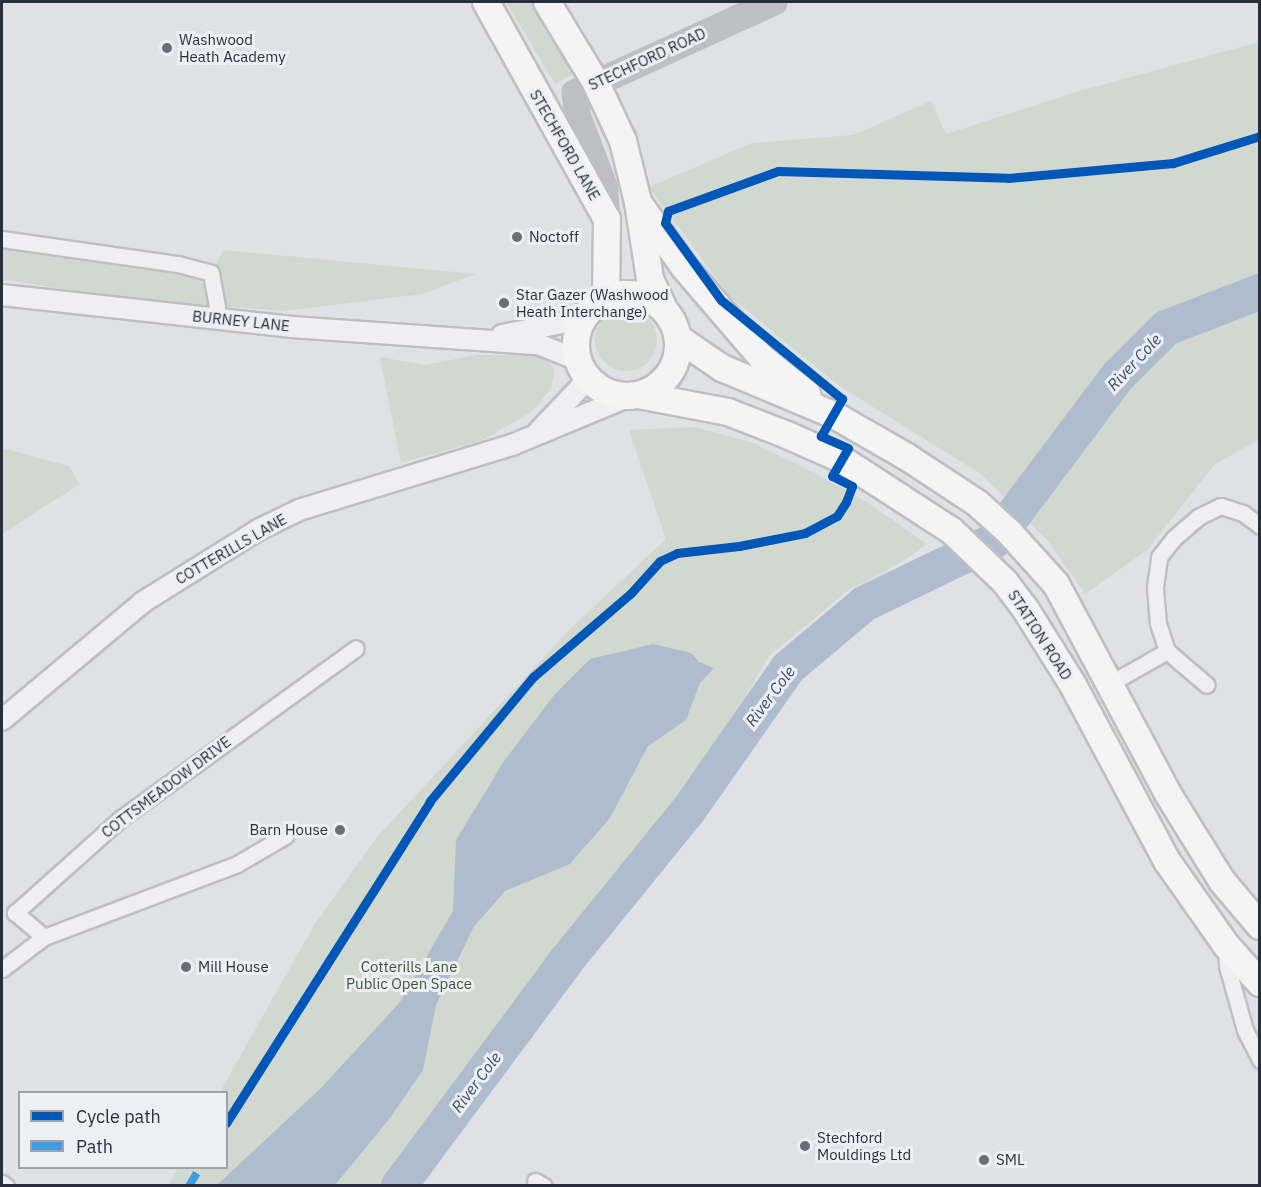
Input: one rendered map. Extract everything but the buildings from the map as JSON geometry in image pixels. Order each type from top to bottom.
[{"type":"main road","name":"STECHFORD LANE","points":[[486,2],[607,219],[606,298]]},
{"type":"main road","points":[[547,2],[596,83],[623,141],[638,202],[650,279],[678,338],[722,368],[834,415]]},
{"type":"main road","name":"STECHFORD ROAD","points":[[607,219],[605,189],[578,118],[575,93],[774,2]]},
{"type":"main road","points":[[638,202],[684,267],[762,358],[834,415],[977,502],[1056,584],[1108,684],[1222,881],[1260,926]]},
{"type":"main road","points":[[664,309],[643,296],[618,294],[606,298],[582,319],[576,339],[583,369],[607,392],[634,396],[668,376],[675,365],[678,338]]},
{"type":"main road","name":"STATION ROAD","points":[[634,396],[728,412],[787,435],[851,465],[952,531],[1005,582],[1073,685],[1167,861],[1227,956]]},
{"type":"main road","points":[[1227,956],[1260,983]]},
{"type":"street","points":[[2,239],[178,264],[211,273],[219,318]]},
{"type":"street","name":"BURNEY LANE","points":[[2,295],[219,318],[538,344],[583,369]]},
{"type":"street","name":"BURNEY LANE","points":[[482,340],[582,319]]},
{"type":"street","name":"COTTERILLS LANE","points":[[533,437],[583,369]]},
{"type":"street","name":"COTTERILLS LANE","points":[[2,720],[143,602],[260,529],[299,510],[533,437],[634,396]]},
{"type":"street","points":[[1207,685],[1167,651],[1158,623],[1155,587],[1159,557],[1174,538],[1198,517],[1221,506],[1243,513],[1260,526]]},
{"type":"street","name":"COTTSMEADOW DRIVE","points":[[44,937],[15,913],[120,819],[356,648]]},
{"type":"street","points":[[1108,684],[1167,651]]},
{"type":"street","points":[[2,969],[44,937],[237,864],[285,836]]},
{"type":"street","name":"STATION ROAD","points":[[1227,956],[1245,1030],[1260,1060]]},
{"type":"street","points":[[2,1184],[6,1185]]},
{"type":"green space","points":[[506,2],[538,2],[575,73],[555,84]]},
{"type":"green space","points":[[1259,42],[1259,440],[1215,464],[1147,550],[1085,594],[1048,541],[981,474],[838,385],[729,296],[649,187],[752,143],[853,135],[931,101],[946,134],[1076,92]]},
{"type":"green space","points":[[2,248],[180,273],[207,284],[223,250],[476,274],[422,294],[285,311],[123,299],[2,279]]},
{"type":"green space","points":[[626,309],[638,311],[648,318],[655,328],[657,340],[655,352],[648,362],[638,369],[626,371],[614,369],[604,362],[597,352],[595,340],[597,328],[604,318],[614,311]]},
{"type":"green space","points":[[476,355],[532,355],[547,361],[555,370],[550,390],[531,412],[483,440],[401,463],[380,357],[426,365]]},
{"type":"green space","name":"Cotterills Lane Public Open Space","points":[[694,427],[751,442],[862,499],[927,544],[902,562],[846,592],[769,656],[700,775],[647,846],[534,978],[433,1122],[381,1185],[168,1186],[177,1169],[228,1169],[228,1091],[221,1091],[314,925],[377,837],[571,628],[666,539],[629,430]]},
{"type":"green space","points":[[2,448],[69,466],[80,484],[2,534]]},
{"type":"water","points":[[653,644],[691,653],[699,662],[714,668],[700,683],[686,720],[648,746],[610,818],[570,864],[505,891],[473,928],[436,1005],[423,1070],[390,1118],[335,1185],[217,1185],[322,1087],[400,1002],[453,911],[456,840],[504,761],[555,694],[590,659]]},
{"type":"waterway","name":"River Cole","points":[[399,1186],[566,961],[688,811],[788,668],[864,604],[994,541],[1117,377],[1166,328],[1260,292]]},
{"type":"marked path","points":[[189,1186],[199,1169]]},
{"type":"cycle path","points":[[228,1120],[430,801],[533,677],[631,593],[660,561],[677,553],[739,546],[805,533],[837,516],[846,502],[852,486],[832,476],[848,448],[821,436],[842,399],[721,300],[665,223],[668,211],[778,171],[1008,178],[1173,163],[1260,136]]},
{"type":"place","name":"Washwood Heath Academy","points":[[167,48]]},
{"type":"place","name":"Noctoff","points":[[517,237]]},
{"type":"place","name":"Star Gazer (Washwood Heath Interchange)","points":[[504,303]]},
{"type":"place","name":"Barn House","points":[[340,830]]},
{"type":"place","name":"Mill House","points":[[186,967]]},
{"type":"place","name":"Stechford Mouldings Ltd","points":[[805,1146]]},
{"type":"place","name":"SML","points":[[984,1160]]}]
